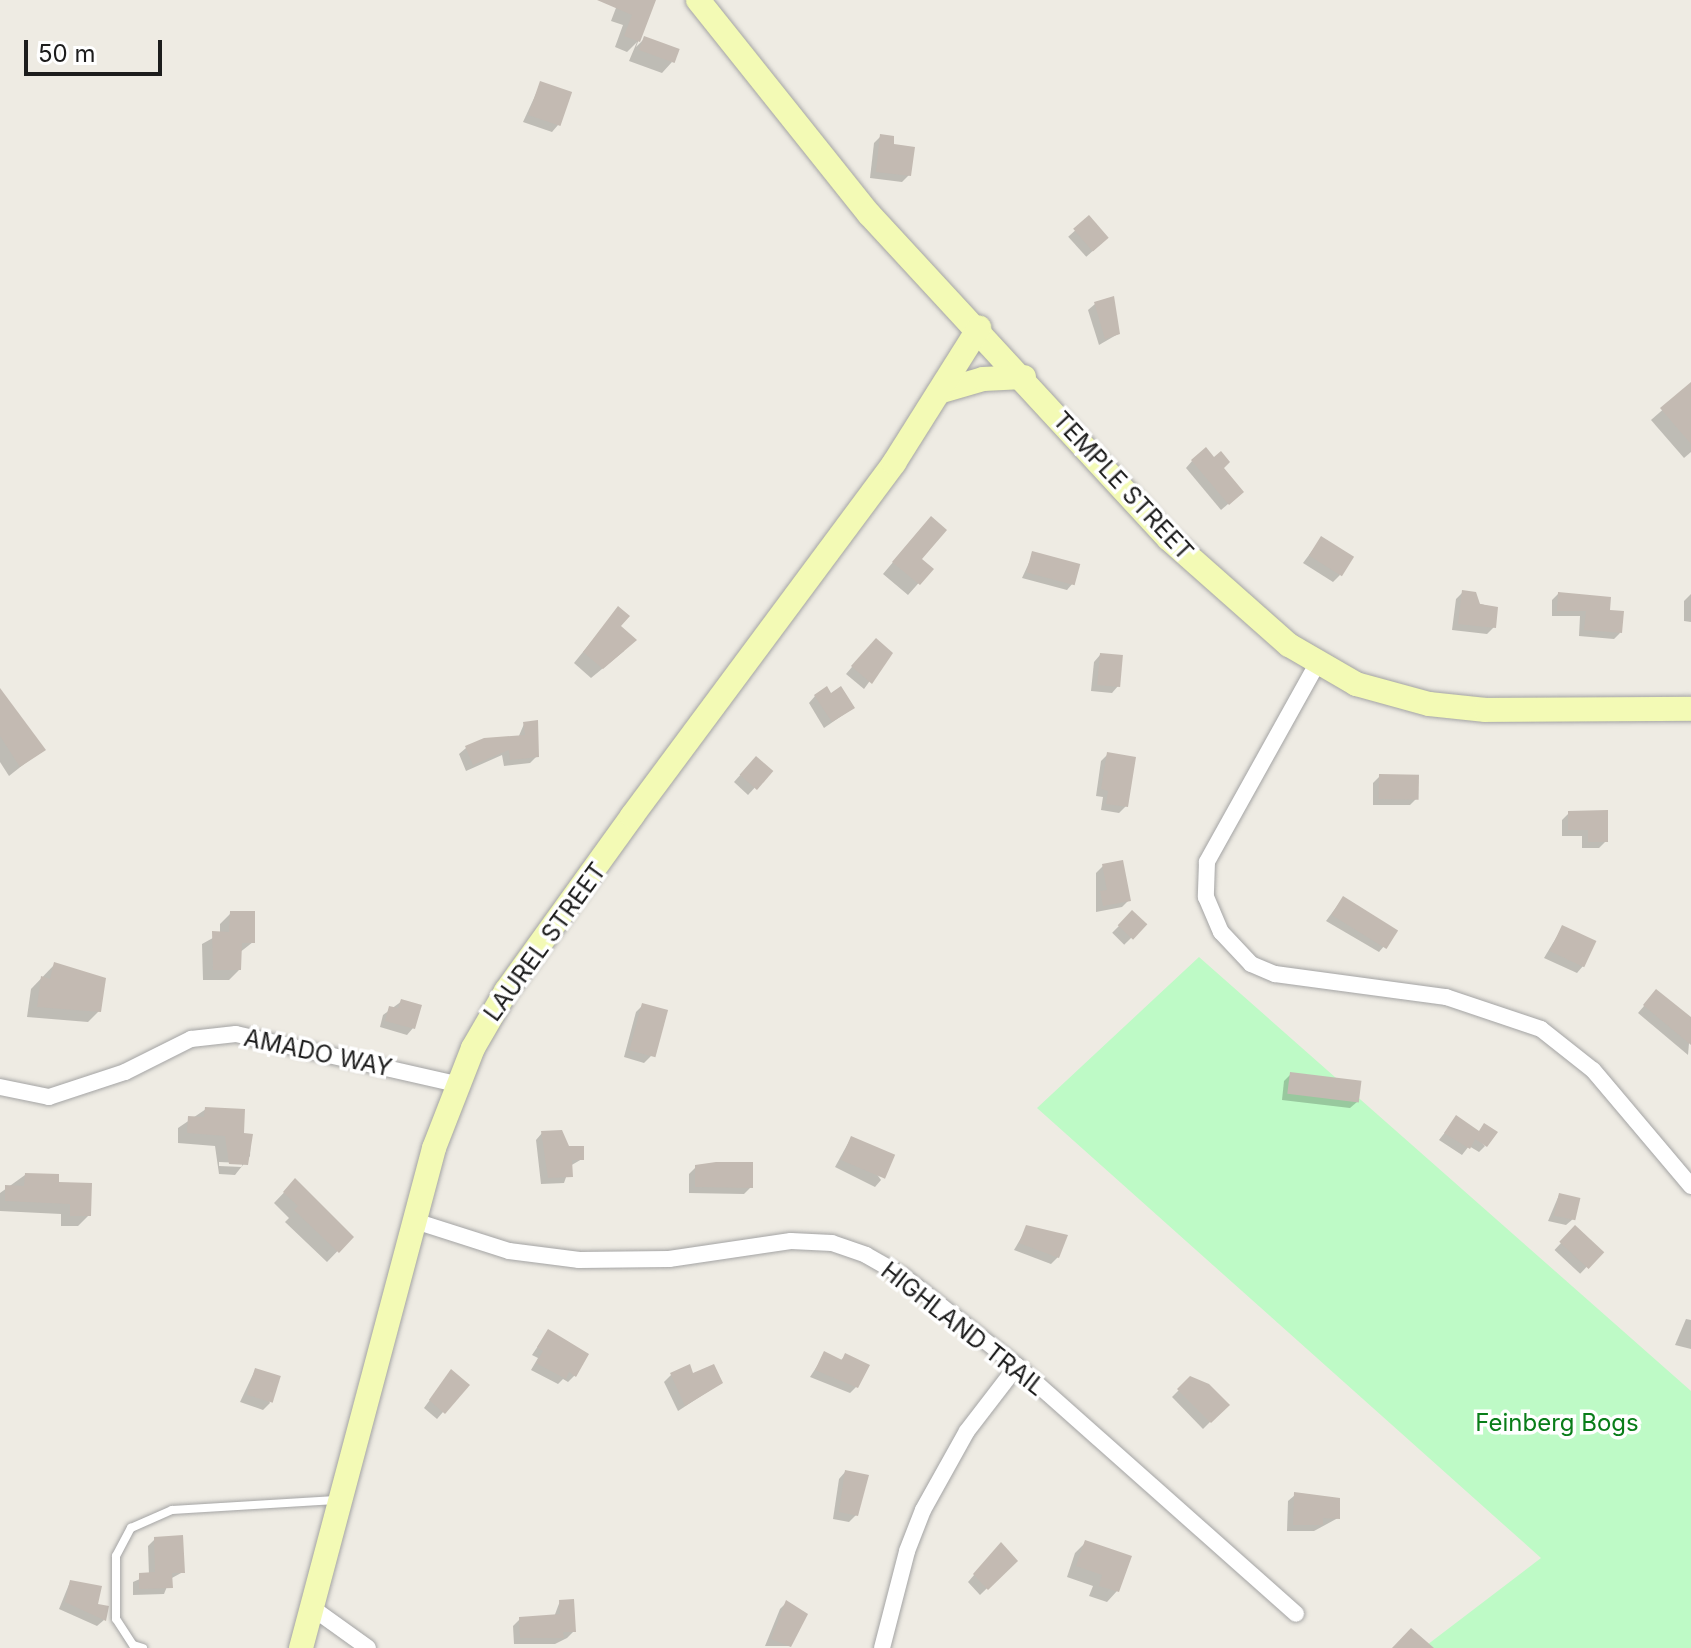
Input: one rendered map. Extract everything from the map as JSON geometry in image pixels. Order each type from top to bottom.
[{"type":"main road","name":"TEMPLE STREET","points":[[698,0],[839,180],[1191,560],[1317,664],[1376,692],[1456,708],[1691,709]]},
{"type":"main road","name":"LAUREL STREET","points":[[301,1648],[415,1221],[456,1084],[506,991],[942,391],[979,328]]},
{"type":"main road","points":[[942,391],[983,379],[1024,377]]},
{"type":"street","points":[[1317,664],[1207,862],[1206,897],[1221,932],[1251,964],[1275,974],[1446,997],[1541,1029],[1586,1063],[1691,1186]]},
{"type":"street","name":"AMADO WAY","points":[[0,1087],[49,1097],[125,1072],[191,1039],[236,1034],[456,1084]]},
{"type":"street","name":"HIGHLAND TRAIL","points":[[415,1221],[509,1251],[579,1260],[669,1259],[770,1242],[832,1243],[903,1276],[1017,1366],[1296,1614]]},
{"type":"street","points":[[882,1648],[896,1588],[923,1510],[967,1431],[1017,1366]]},
{"type":"street","points":[[311,1607],[368,1648]]},
{"type":"lane","points":[[143,1648],[133,1645],[116,1619],[116,1556],[131,1528],[172,1510],[341,1500]]},
{"type":"green space","name":"Feinberg Bogs","points":[[1199,957],[1691,1391],[1691,1648],[1423,1648],[1541,1558],[1037,1108]]},
{"type":"building","points":[[597,0],[656,0],[640,42],[624,36],[632,15]]},
{"type":"building","points":[[644,36],[680,49],[675,63],[639,50]]},
{"type":"building","points":[[540,81],[572,92],[560,126],[528,115]]},
{"type":"building","points":[[880,134],[894,136],[894,144],[915,147],[911,176],[876,172]]},
{"type":"building","points":[[1089,215],[1109,238],[1093,251],[1073,229]]},
{"type":"building","points":[[1114,296],[1120,334],[1105,339],[1094,302]]},
{"type":"building","points":[[1691,382],[1691,444],[1660,408]]},
{"type":"building","points":[[1206,447],[1214,457],[1221,451],[1230,462],[1224,468],[1244,492],[1229,505],[1191,460]]},
{"type":"building","points":[[931,516],[947,530],[922,559],[934,569],[920,585],[892,562]]},
{"type":"building","points":[[1321,536],[1354,557],[1342,576],[1309,556]]},
{"type":"building","points":[[1032,551],[1080,564],[1075,585],[1026,572]]},
{"type":"building","points":[[1462,590],[1476,592],[1480,604],[1498,607],[1496,628],[1458,624]]},
{"type":"building","points":[[1558,592],[1611,597],[1610,610],[1624,611],[1622,633],[1584,630],[1586,611],[1557,611]]},
{"type":"building","points":[[618,606],[630,616],[621,626],[637,640],[603,669],[583,652]]},
{"type":"building","points":[[876,638],[893,653],[872,684],[851,666]]},
{"type":"building","points":[[1100,653],[1123,655],[1120,687],[1097,685]]},
{"type":"building","points":[[827,686],[831,693],[841,686],[855,708],[832,722],[814,695]]},
{"type":"building","points":[[0,688],[46,750],[20,767],[0,736]]},
{"type":"building","points":[[538,720],[539,757],[510,760],[509,750],[473,765],[465,746],[484,738],[525,735],[523,722]]},
{"type":"building","points":[[1107,752],[1136,757],[1128,807],[1106,804],[1108,791],[1101,789]]},
{"type":"building","points":[[756,756],[773,771],[757,790],[740,775]]},
{"type":"building","points":[[1379,774],[1419,775],[1419,800],[1379,799]]},
{"type":"building","points":[[1608,810],[1608,842],[1588,842],[1588,830],[1568,830],[1568,811]]},
{"type":"building","points":[[1123,860],[1131,901],[1103,906],[1100,891],[1107,890],[1102,864]]},
{"type":"building","points":[[1343,896],[1398,930],[1386,949],[1331,915]]},
{"type":"building","points":[[1132,910],[1147,924],[1133,940],[1118,925]]},
{"type":"building","points":[[230,911],[255,911],[255,943],[242,943],[241,970],[213,970],[212,931],[229,932]]},
{"type":"building","points":[[1562,925],[1596,941],[1584,967],[1550,951]]},
{"type":"building","points":[[54,962],[106,978],[101,1012],[37,1007],[41,976],[50,979]]},
{"type":"building","points":[[1656,989],[1691,1017],[1691,1045],[1643,1005]]},
{"type":"building","points":[[401,999],[422,1005],[415,1029],[385,1021],[389,1006],[398,1008]]},
{"type":"building","points":[[642,1003],[668,1010],[655,1057],[629,1050]]},
{"type":"building","points":[[1290,1072],[1361,1081],[1359,1103],[1287,1094]]},
{"type":"building","points":[[205,1107],[245,1109],[244,1133],[253,1134],[248,1165],[229,1164],[225,1136],[187,1133],[188,1116],[204,1117]]},
{"type":"building","points":[[1456,1115],[1479,1131],[1484,1123],[1498,1132],[1487,1147],[1475,1139],[1470,1149],[1444,1133]]},
{"type":"building","points":[[562,1130],[569,1146],[584,1146],[584,1160],[572,1160],[573,1177],[548,1178],[541,1131]]},
{"type":"building","points":[[851,1136],[895,1155],[885,1179],[841,1160]]},
{"type":"building","points":[[753,1162],[753,1188],[695,1187],[695,1165]]},
{"type":"building","points":[[25,1173],[59,1174],[59,1182],[92,1183],[91,1216],[70,1216],[70,1204],[5,1201],[5,1185],[24,1186]]},
{"type":"building","points":[[295,1178],[354,1237],[339,1253],[294,1210],[298,1206],[283,1192]]},
{"type":"building","points":[[1559,1193],[1580,1198],[1575,1220],[1554,1215]]},
{"type":"building","points":[[1026,1225],[1068,1235],[1059,1258],[1019,1243]]},
{"type":"building","points":[[1575,1225],[1604,1252],[1589,1269],[1559,1242]]},
{"type":"building","points":[[548,1329],[589,1354],[576,1377],[569,1372],[566,1379],[536,1363],[543,1351],[537,1347]]},
{"type":"building","points":[[824,1351],[842,1360],[845,1353],[870,1365],[858,1388],[815,1370]]},
{"type":"building","points":[[690,1364],[693,1373],[714,1364],[723,1383],[685,1406],[670,1373]]},
{"type":"building","points":[[255,1368],[281,1376],[273,1403],[247,1395]]},
{"type":"building","points":[[451,1369],[470,1385],[445,1414],[429,1400]]},
{"type":"building","points":[[1190,1376],[1209,1384],[1230,1405],[1211,1423],[1177,1389]]},
{"type":"building","points":[[845,1470],[869,1475],[858,1516],[839,1512]]},
{"type":"building","points":[[1294,1492],[1340,1498],[1340,1519],[1323,1518],[1323,1525],[1293,1525]]},
{"type":"building","points":[[183,1535],[185,1573],[172,1573],[173,1588],[139,1589],[139,1573],[155,1572],[154,1537]]},
{"type":"building","points":[[1085,1540],[1132,1556],[1119,1592],[1099,1586],[1102,1575],[1076,1566]]},
{"type":"building","points":[[1001,1542],[1018,1561],[988,1590],[973,1574]]},
{"type":"building","points":[[70,1580],[102,1586],[98,1604],[109,1606],[106,1621],[65,1602]]},
{"type":"building","points":[[574,1599],[576,1632],[563,1632],[564,1638],[520,1638],[519,1617],[560,1614],[559,1600]]},
{"type":"building","points":[[786,1600],[808,1614],[791,1647],[771,1639]]},
{"type":"building","points":[[1411,1628],[1434,1648],[1392,1648]]}]
